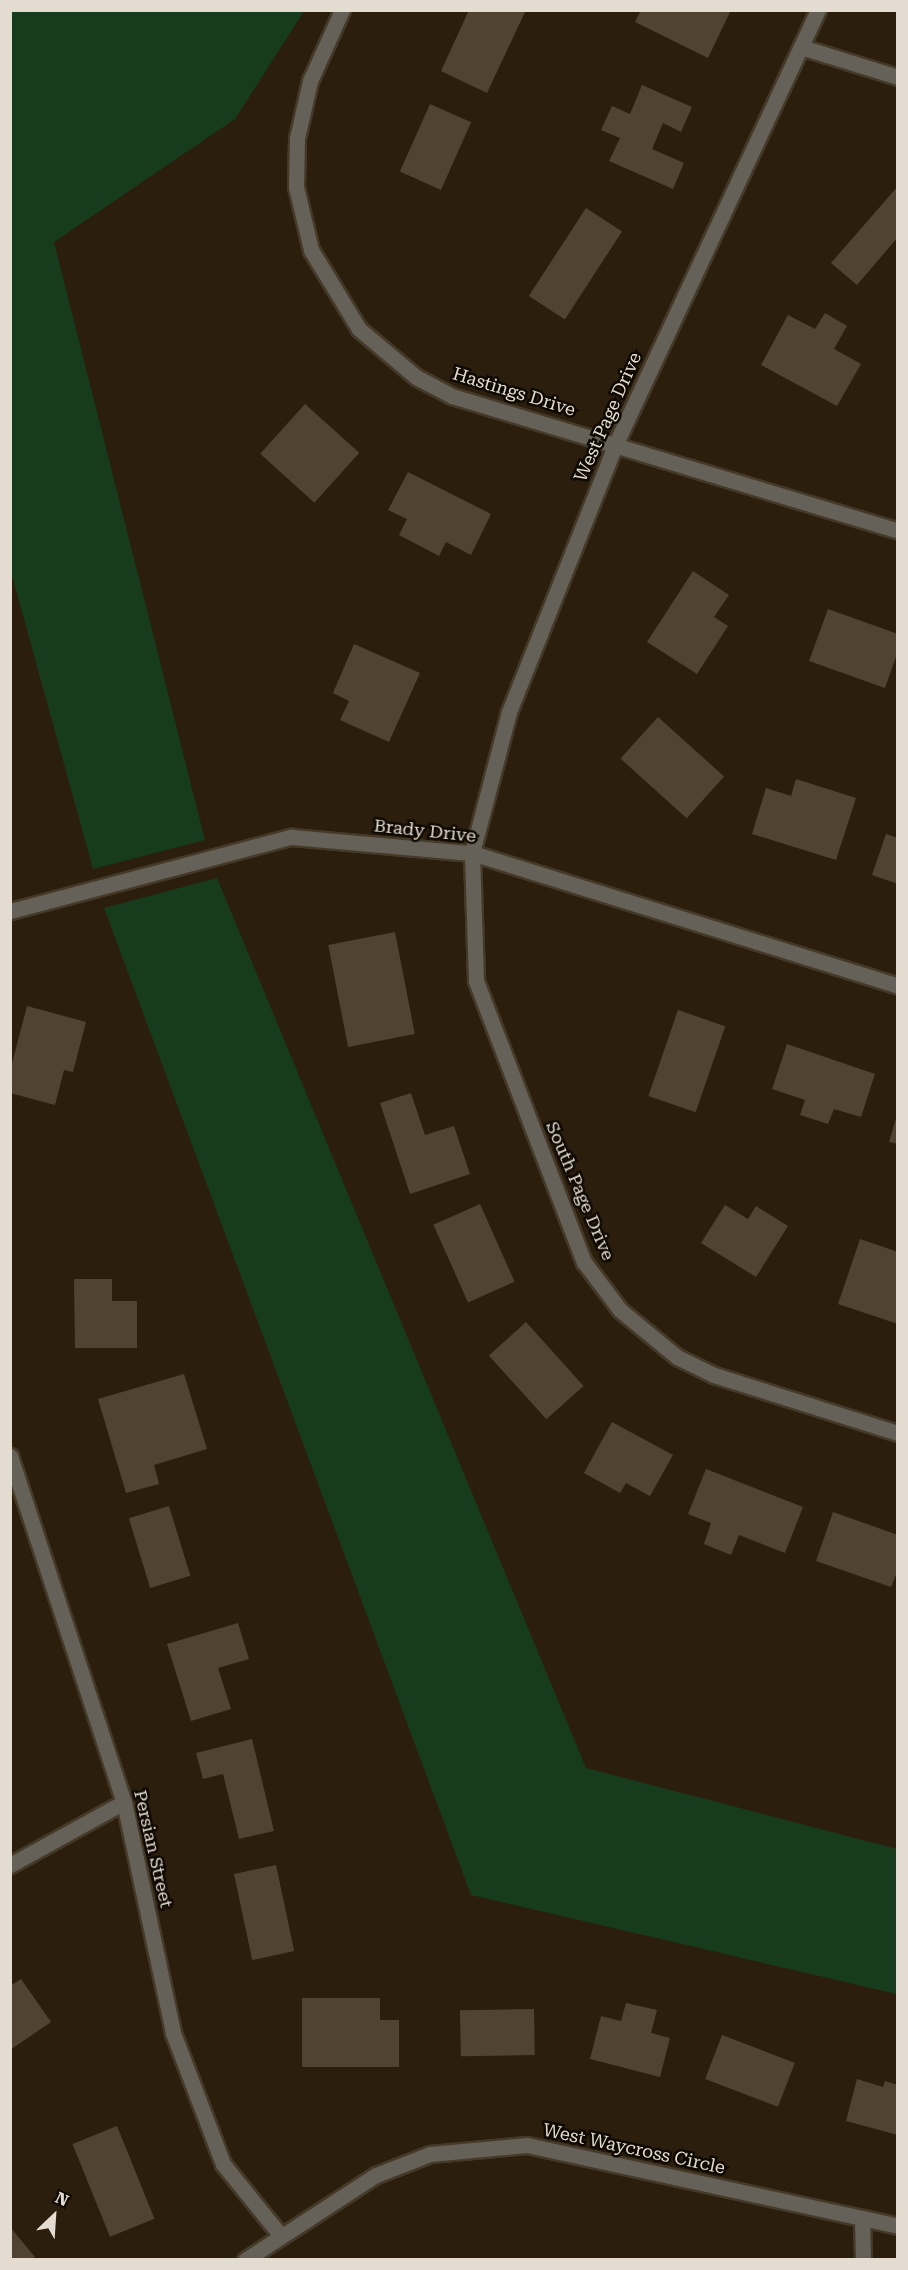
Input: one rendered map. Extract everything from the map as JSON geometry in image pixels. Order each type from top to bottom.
[{"type":"street","name":"Hastings Drive","points":[[342,10],[310,81],[297,138],[296,187],[311,250],[358,329],[416,378],[452,396],[616,443],[897,531]]},
{"type":"street","name":"West Page Drive","points":[[471,853],[509,712],[616,443],[818,10]]},
{"type":"street","points":[[801,46],[897,77]]},
{"type":"street","name":"Brady Drive","points":[[10,911],[291,837],[471,853],[897,986]]},
{"type":"street","name":"South Page Drive","points":[[471,853],[476,981],[584,1262],[620,1310],[677,1358],[714,1375],[897,1433]]},
{"type":"street","name":"Persian Street","points":[[10,1456],[124,1802],[173,2033],[223,2164],[281,2236]]},
{"type":"street","points":[[10,1865],[124,1802]]},
{"type":"street","name":"West Waycross Circle","points":[[245,2259],[376,2175],[430,2154],[527,2145],[897,2226]]},
{"type":"street","points":[[862,2218],[863,2259]]},
{"type":"green space","points":[[10,11],[304,11],[235,119],[54,242],[205,840],[93,869],[11,572]]},
{"type":"green space","points":[[217,878],[586,1768],[897,1849],[897,1994],[471,1895],[104,908]]},
{"type":"building","points":[[469,10],[526,10],[487,93],[441,71]]},
{"type":"building","points":[[641,10],[731,10],[708,58],[635,22]]},
{"type":"building","points":[[642,85],[692,107],[681,132],[663,123],[652,149],[684,163],[673,189],[609,161],[620,138],[601,130],[612,106],[630,114]]},
{"type":"building","points":[[430,104],[471,122],[441,190],[400,172]]},
{"type":"building","points":[[898,186],[898,237],[857,285],[831,263]]},
{"type":"building","points":[[586,208],[622,231],[565,319],[529,296]]},
{"type":"building","points":[[825,313],[847,326],[834,349],[861,364],[837,406],[761,365],[788,315],[815,329]]},
{"type":"building","points":[[305,404],[359,453],[314,503],[260,454]]},
{"type":"building","points":[[408,472],[491,514],[471,555],[446,542],[439,556],[399,535],[407,519],[388,510]]},
{"type":"building","points":[[693,571],[729,595],[714,617],[728,626],[697,674],[647,642]]},
{"type":"building","points":[[828,609],[898,634],[898,651],[885,688],[809,661]]},
{"type":"building","points":[[354,644],[420,673],[389,742],[340,720],[349,701],[333,693]]},
{"type":"building","points":[[658,717],[724,777],[687,818],[621,759]]},
{"type":"building","points":[[796,779],[856,798],[836,860],[752,834],[766,788],[791,796]]},
{"type":"building","points":[[886,834],[898,838],[898,884],[872,875]]},
{"type":"building","points":[[395,932],[415,1034],[348,1047],[328,945]]},
{"type":"building","points":[[27,1006],[86,1022],[73,1072],[64,1070],[55,1105],[10,1093],[10,1071]]},
{"type":"building","points":[[678,1010],[725,1026],[696,1112],[648,1096]]},
{"type":"building","points":[[787,1044],[875,1074],[861,1117],[834,1109],[828,1124],[800,1115],[805,1100],[772,1089]]},
{"type":"building","points":[[411,1093],[425,1135],[454,1126],[470,1174],[410,1194],[380,1103]]},
{"type":"building","points":[[898,1115],[898,1144],[889,1142]]},
{"type":"building","points":[[480,1204],[515,1282],[468,1302],[433,1225]]},
{"type":"building","points":[[725,1205],[748,1219],[756,1206],[788,1226],[756,1277],[701,1243]]},
{"type":"building","points":[[860,1239],[898,1252],[898,1324],[838,1304]]},
{"type":"building","points":[[74,1279],[112,1279],[112,1301],[137,1301],[137,1348],[75,1348]]},
{"type":"building","points":[[526,1322],[584,1386],[546,1419],[489,1355]]},
{"type":"building","points":[[184,1374],[207,1449],[154,1465],[159,1484],[126,1493],[98,1399]]},
{"type":"building","points":[[612,1422],[673,1455],[650,1496],[626,1483],[620,1493],[584,1473]]},
{"type":"building","points":[[706,1469],[803,1507],[785,1553],[739,1535],[731,1555],[704,1544],[711,1523],[688,1514]]},
{"type":"building","points":[[169,1506],[190,1576],[150,1588],[129,1518]]},
{"type":"building","points":[[833,1512],[898,1535],[898,1570],[891,1587],[816,1561]]},
{"type":"building","points":[[238,1623],[249,1659],[218,1668],[231,1709],[191,1721],[167,1644]]},
{"type":"building","points":[[252,1739],[274,1831],[239,1839],[223,1774],[203,1779],[196,1753]]},
{"type":"building","points":[[276,1865],[294,1951],[252,1960],[234,1874]]},
{"type":"building","points":[[21,1979],[51,2022],[10,2050],[10,1986]]},
{"type":"building","points":[[302,1998],[380,1998],[380,2020],[399,2020],[399,2067],[302,2067]]},
{"type":"building","points":[[626,2003],[657,2010],[651,2033],[670,2038],[660,2077],[590,2059],[601,2016],[621,2021]]},
{"type":"building","points":[[534,2009],[535,2055],[461,2056],[460,2010]]},
{"type":"building","points":[[722,2035],[795,2063],[778,2107],[705,2079]]},
{"type":"building","points":[[857,2079],[883,2087],[885,2081],[898,2085],[898,2135],[846,2121]]},
{"type":"building","points":[[117,2126],[154,2219],[110,2237],[72,2144]]},
{"type":"building","points":[[10,2227],[35,2257],[31,2260],[10,2260]]}]
